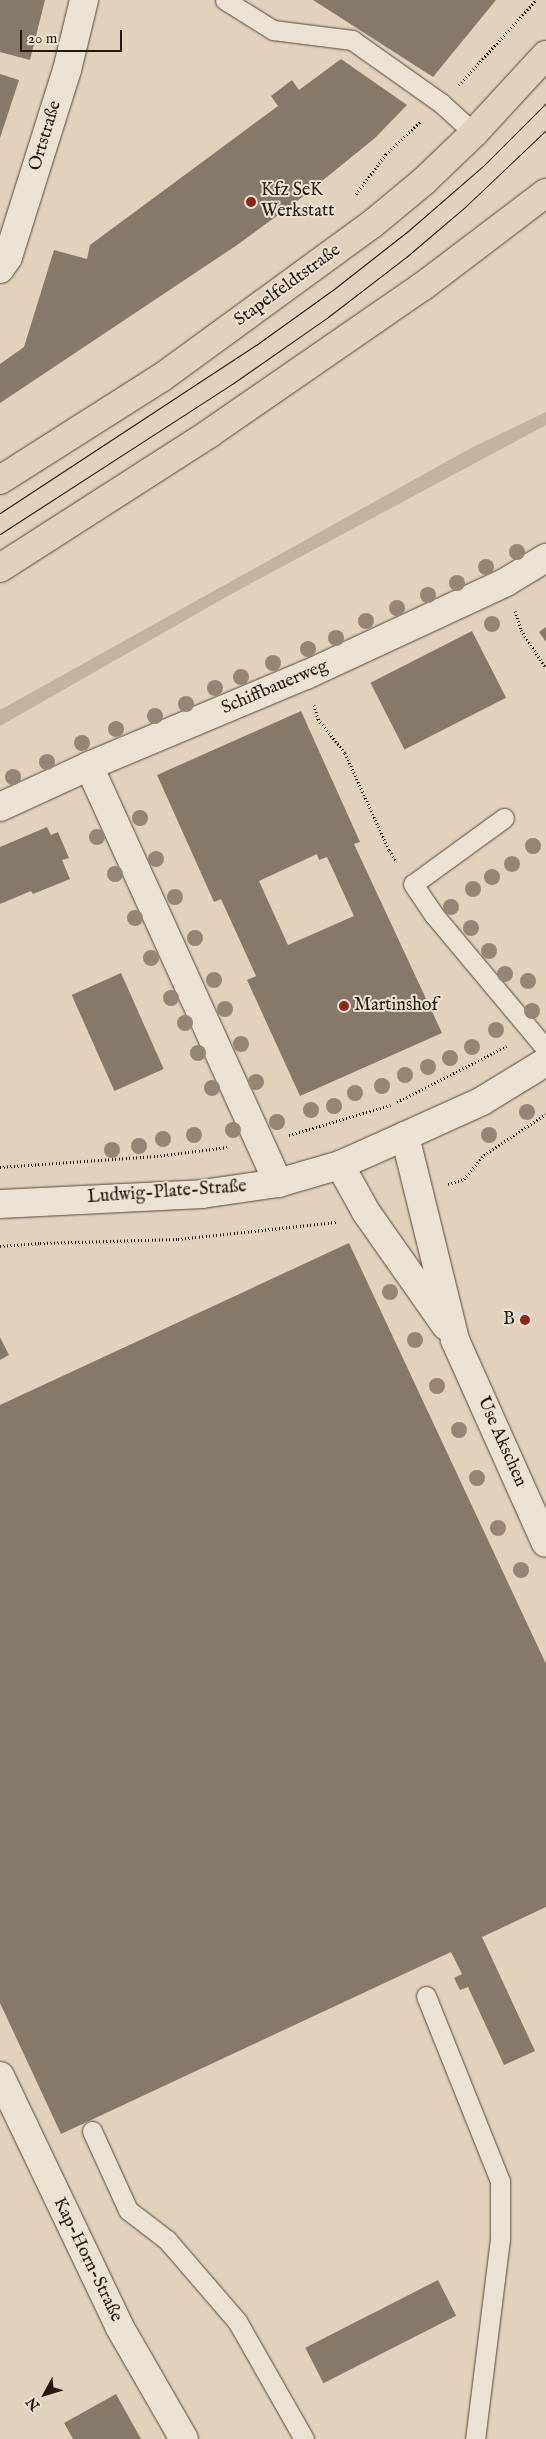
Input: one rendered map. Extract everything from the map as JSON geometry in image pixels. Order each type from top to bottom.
[{"type":"main road","name":"Stapelfeldtstraße","points":[[0,480],[161,378],[371,226],[424,181],[474,133],[546,55]]},
{"type":"main road","points":[[0,568],[227,422],[422,287],[546,193]]},
{"type":"street","name":"Ortstraße","points":[[0,269],[8,257],[64,79],[84,0]]},
{"type":"street","name":"Schiffbauerweg","points":[[0,807],[89,766],[306,675],[506,582],[546,558]]},
{"type":"street","points":[[89,766],[278,1183]]},
{"type":"street","name":"Ludwig-Plate-Straße","points":[[0,1204],[202,1194],[278,1183],[340,1165],[405,1136],[482,1101],[546,1062]]},
{"type":"street","name":"Use Akschen","points":[[405,1136],[455,1340],[546,1543]]},
{"type":"street","name":"Use Akschen","points":[[340,1165],[366,1212],[455,1340]]},
{"type":"street","name":"Kap-Horn-Straße","points":[[0,2076],[119,2326],[184,2439]]},
{"type":"lane","points":[[225,0],[273,30],[352,40],[441,103],[474,133]]},
{"type":"lane","points":[[504,818],[413,884],[434,914],[546,1049]]},
{"type":"lane","points":[[426,1996],[500,2181],[500,2239],[475,2439]]},
{"type":"lane","points":[[92,2131],[128,2210],[167,2240],[237,2321],[304,2439]]},
{"type":"path","points":[[351,200],[386,154],[441,103],[536,0]]},
{"type":"path","points":[[506,582],[521,630],[546,668]]},
{"type":"path","points":[[306,675],[318,719],[345,753],[389,850],[413,884]]},
{"type":"shaded area","points":[[546,412],[546,425],[233,593],[0,726],[0,710],[471,448]]},
{"type":"building","points":[[0,0],[45,0],[30,60],[0,52]]},
{"type":"building","points":[[313,0],[496,0],[433,77]]},
{"type":"building","points":[[341,59],[407,105],[375,138],[296,202],[237,245],[0,403],[0,364],[24,347],[54,250],[87,259],[90,245],[278,106],[271,96],[292,80],[299,90]]},
{"type":"building","points":[[0,74],[19,80],[0,138]]},
{"type":"building","points":[[546,627],[546,642],[539,632]]},
{"type":"building","points":[[472,631],[506,698],[404,750],[370,683]]},
{"type":"building","points":[[301,711],[360,842],[354,844],[442,1033],[300,1096],[247,980],[256,976],[221,899],[214,902],[157,775]],"holes":[[[317,854],[319,860],[327,857],[354,916],[288,945],[259,881]]]},
{"type":"building","points":[[47,827],[51,835],[58,832],[69,858],[62,860],[70,879],[33,894],[31,891],[0,904],[0,847]]},
{"type":"building","points":[[121,973],[164,1069],[114,1091],[72,995]]},
{"type":"building","points":[[349,1243],[546,1664],[546,1907],[482,1937],[535,2051],[504,2065],[468,1987],[460,1990],[454,1978],[462,1974],[451,1952],[61,2134],[0,2003],[0,1405]]},
{"type":"building","points":[[0,1337],[9,1355],[0,1360]]},
{"type":"building","points":[[438,2280],[456,2316],[323,2383],[305,2348]]},
{"type":"building","points":[[116,2394],[141,2439],[73,2439],[64,2423]]},
{"type":"tram line","points":[[0,513],[256,345],[334,289],[408,231],[483,166],[546,103]]},
{"type":"tram line","points":[[0,534],[232,384],[328,317],[405,258],[465,207],[546,130]]},
{"type":"place","name":"Kfz SeK Werkstatt","points":[[251,202]]},
{"type":"place","name":"Martinshof","points":[[344,1006]]},
{"type":"place","name":"B","points":[[525,1320]]}]
